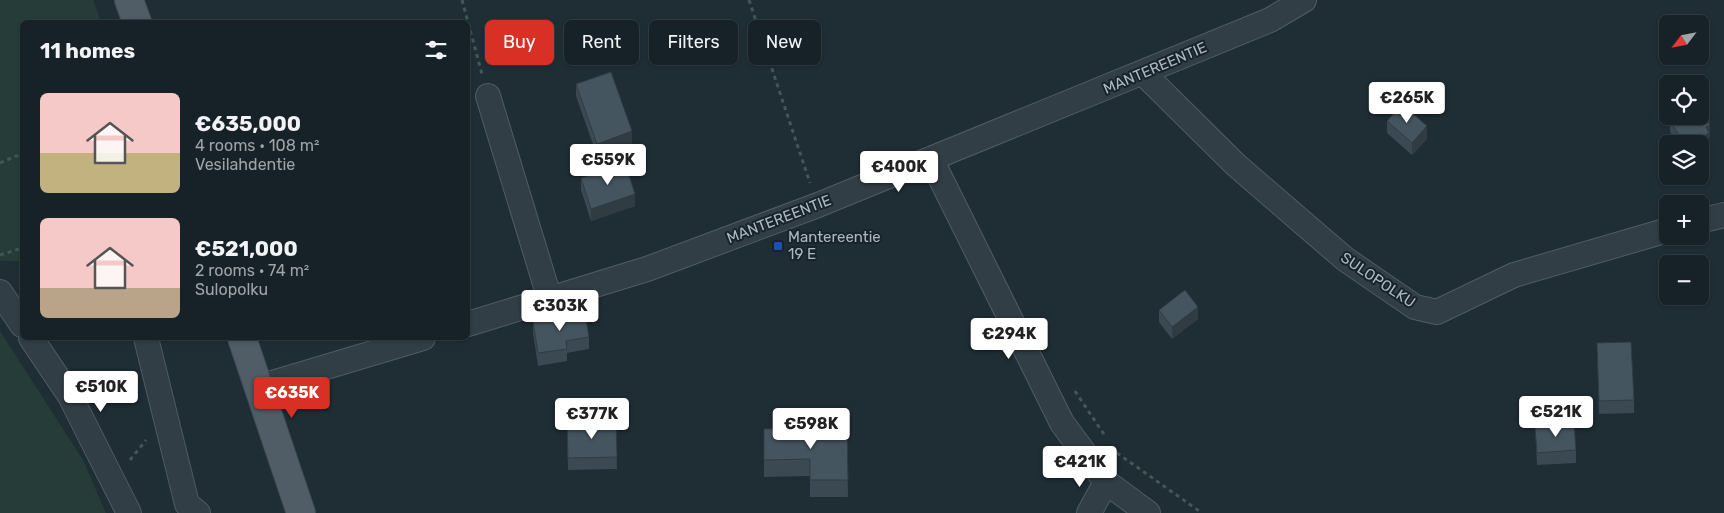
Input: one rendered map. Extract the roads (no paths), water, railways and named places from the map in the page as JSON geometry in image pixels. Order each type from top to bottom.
[{"type":"main road","points":[[129,0],[135,20]]},
{"type":"main road","points":[[243,340],[301,513]]},
{"type":"street","name":"MANTEREENTIE","points":[[470,323],[647,269],[818,205],[1270,20],[1304,0]]},
{"type":"street","name":"SULOPOLKU","points":[[1143,73],[1236,165],[1346,259],[1415,307],[1437,312],[1514,275],[1659,233]]},
{"type":"street","points":[[488,96],[550,300]]},
{"type":"street","points":[[931,159],[1062,423],[1106,482],[1148,513]]},
{"type":"street","points":[[1709,219],[1724,215]]},
{"type":"street","points":[[0,292],[20,322]]},
{"type":"street","points":[[32,340],[70,396],[129,513]]},
{"type":"street","points":[[146,340],[187,504],[198,513]]},
{"type":"street","points":[[259,387],[417,340]]},
{"type":"street","points":[[1089,513],[1106,482]]},
{"type":"place","name":"Mantereentie 19 E","points":[[778,246]]}]
